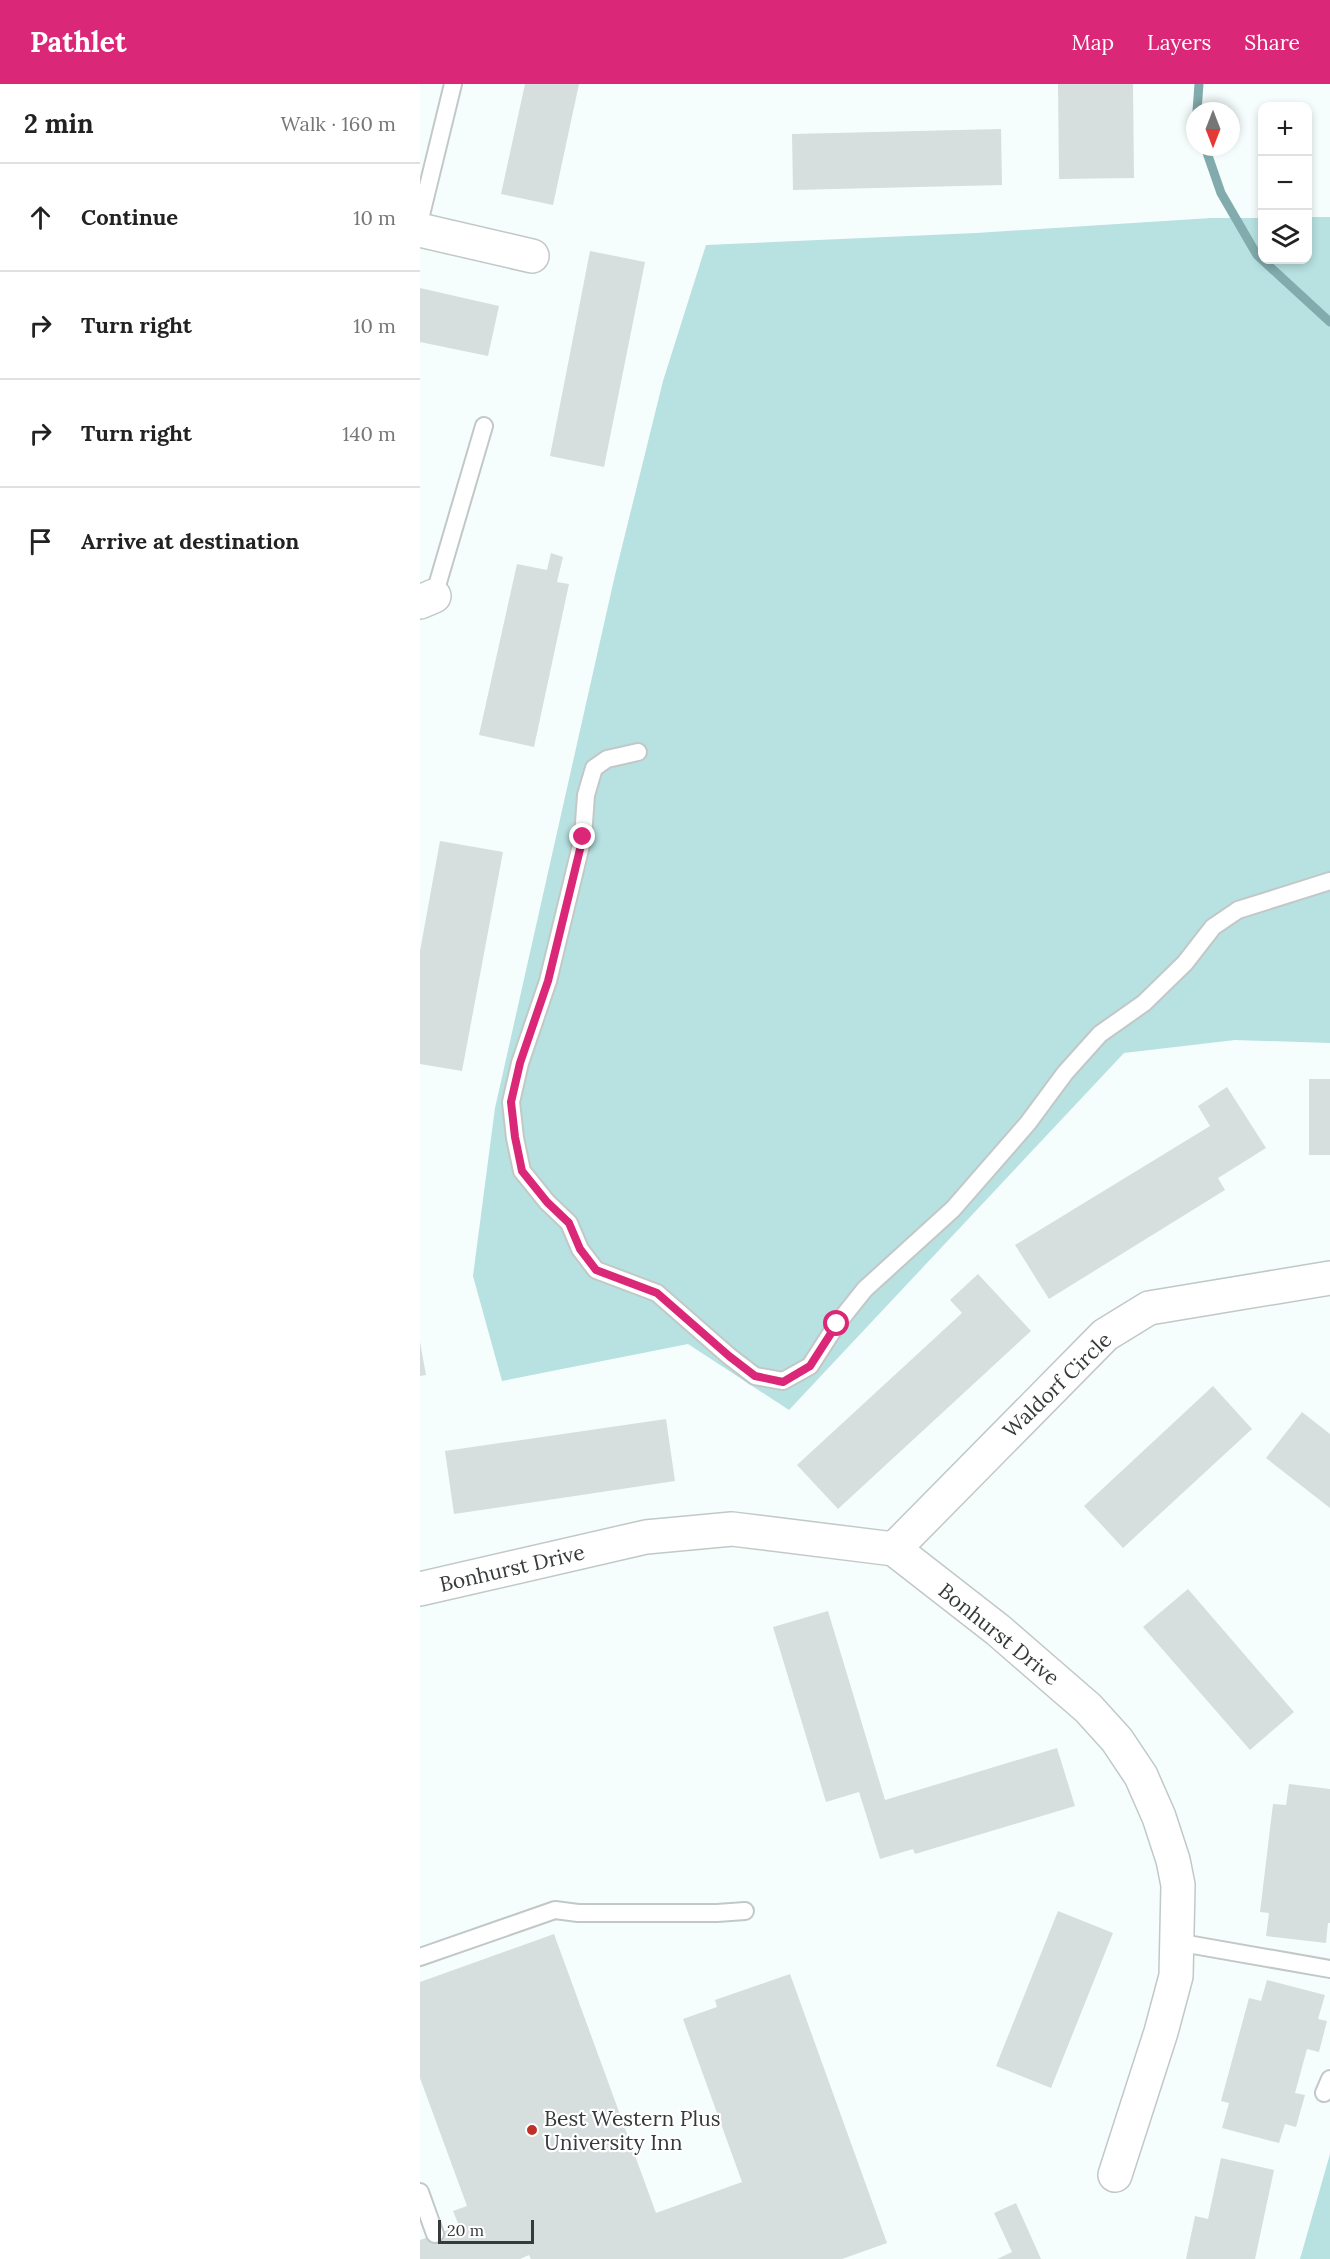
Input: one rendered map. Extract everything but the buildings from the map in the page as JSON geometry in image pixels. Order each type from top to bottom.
[{"type":"street","points":[[420,230],[532,256]]},
{"type":"street","name":"Waldorf Circle","points":[[894,1549],[1105,1335],[1149,1308],[1330,1278]]},
{"type":"street","name":"Bonhurst Drive","points":[[420,1589],[646,1537],[732,1529],[894,1549],[998,1630],[1088,1708],[1118,1740],[1141,1776],[1160,1817],[1173,1860],[1178,1885],[1176,1976],[1161,2032],[1115,2175]]},
{"type":"lane","points":[[420,219],[453,84]]},
{"type":"lane","points":[[427,599],[484,426]]},
{"type":"lane","points":[[638,752],[607,759],[594,768],[586,795],[583,837],[548,981],[520,1063],[511,1102],[522,1171],[547,1202],[569,1223],[580,1249],[596,1270],[657,1293],[755,1376],[783,1382],[810,1366],[837,1324],[865,1289],[953,1209],[1028,1123],[1065,1073],[1100,1034],[1144,1003],[1185,963],[1213,927],[1238,910],[1330,881]]},
{"type":"lane","points":[[420,1958],[555,1910],[578,1913],[745,1911]]},
{"type":"lane","points":[[1176,1942],[1330,1969]]},
{"type":"lane","points":[[420,2192],[435,2234]]},
{"type":"shaded area","points":[[1312,217],[1330,217],[1330,1043],[1235,1040],[1124,1053],[789,1410],[688,1344],[502,1381],[473,1276],[495,1108],[615,575],[663,381],[706,245],[976,233],[1211,218],[1258,218],[1258,264],[1312,264]]},
{"type":"shaded area","points":[[1330,2154],[1330,2259],[1300,2259]]},
{"type":"waterway","points":[[1198,102],[1199,84]]},
{"type":"waterway","points":[[1208,156],[1221,193],[1257,255],[1330,322]]},
{"type":"place","name":"Best Western Plus University Inn","points":[[532,2130]]},
{"type":"route","points":[[583,837],[548,981],[520,1063],[511,1102],[522,1171],[547,1202],[569,1223],[580,1249],[596,1270],[657,1293],[755,1376],[783,1382],[810,1366],[837,1324]]}]
